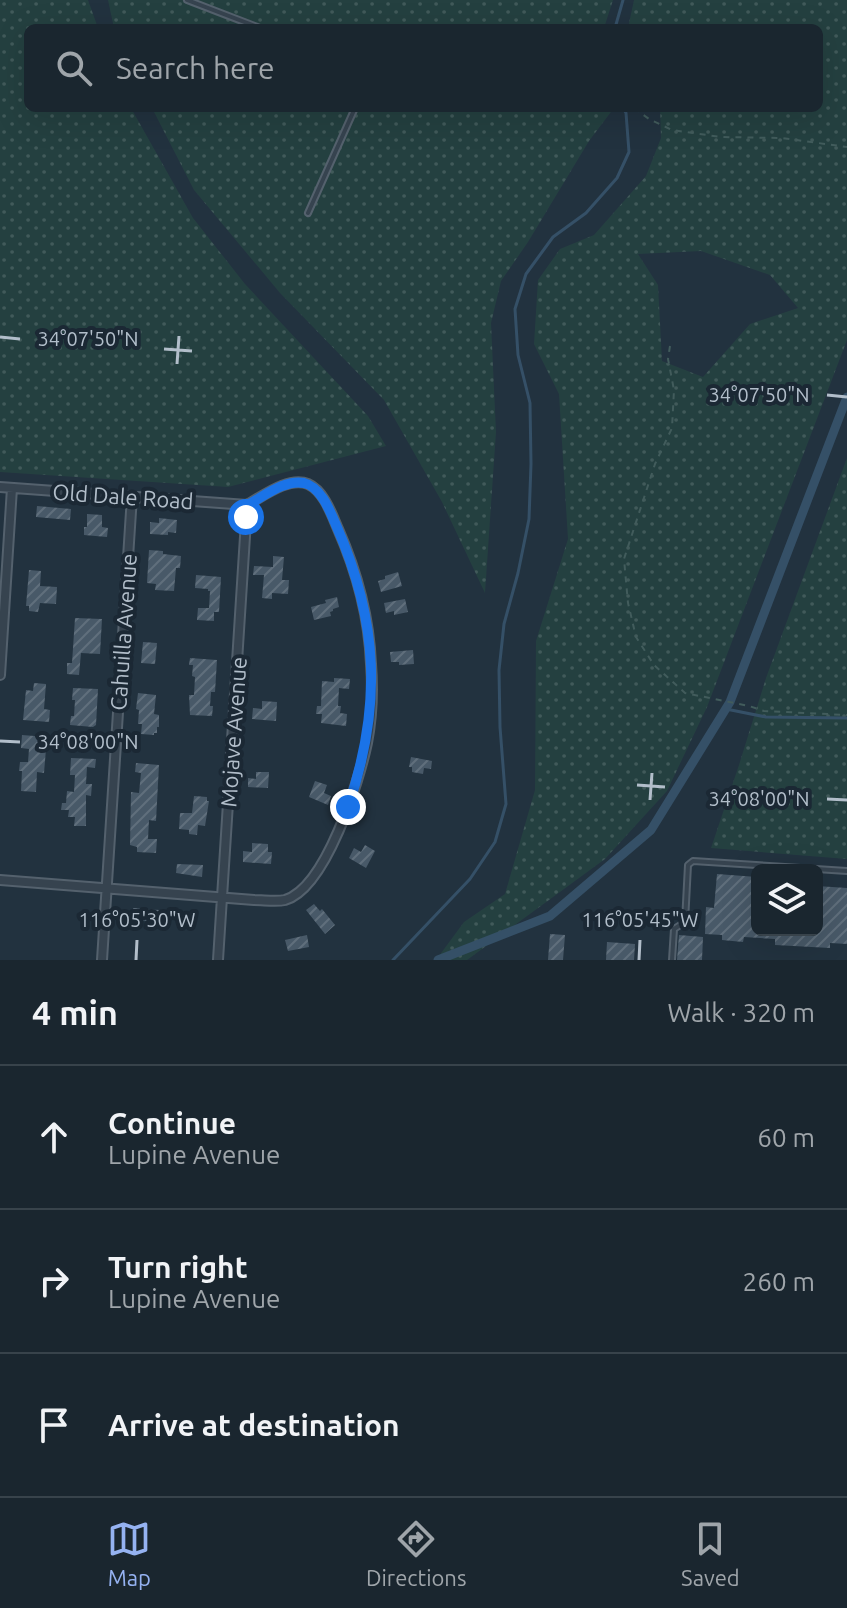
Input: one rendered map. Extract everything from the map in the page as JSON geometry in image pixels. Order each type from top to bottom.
[{"type":"street","points":[[0,880],[285,900],[311,878],[325,858],[348,807],[364,754],[372,708],[368,633],[361,595],[347,549],[325,502],[313,487],[296,482],[247,505]]},
{"type":"street","name":"Old Dale Road","points":[[0,487],[247,505]]},
{"type":"street","points":[[0,675],[12,488]]},
{"type":"street","name":"Cahuilla Avenue","points":[[102,960],[132,496]]},
{"type":"street","name":"Mojave Avenue","points":[[218,960],[247,505]]},
{"type":"lane","points":[[187,0],[250,24]]},
{"type":"lane","points":[[308,213],[353,112]]},
{"type":"lane","points":[[672,960],[674,929],[685,922],[688,865],[693,861],[847,871]]},
{"type":"path","points":[[639,112],[672,130],[721,137],[782,138],[847,147]]},
{"type":"path","points":[[670,346],[668,359],[674,390],[672,428],[655,464],[624,559],[628,603],[636,637],[654,665],[685,693],[764,711],[847,715]]},
{"type":"green space","points":[[0,0],[88,0],[97,24],[24,24],[24,112],[133,112],[193,218],[245,284],[368,416],[386,446],[228,487],[0,472]]},
{"type":"green space","points":[[108,0],[613,0],[605,24],[113,24]]},
{"type":"green space","points":[[634,0],[847,0],[847,340],[707,707],[667,791],[605,859],[467,960],[436,960],[464,922],[505,894],[535,790],[536,641],[568,539],[559,394],[534,344],[538,280],[560,249],[594,235],[646,176],[661,138],[660,112],[823,112],[823,24],[629,24]],"holes":[[[701,251],[770,275],[798,308],[750,324],[703,377],[662,361],[658,285],[638,254]]]},
{"type":"green space","points":[[154,112],[611,112],[589,141],[501,281],[491,323],[496,432],[485,593],[442,502],[384,400],[280,293],[194,190]]},
{"type":"green space","points":[[847,458],[847,859],[711,848],[766,678]]},
{"type":"building","points":[[37,506],[71,509],[70,520],[36,517]]},
{"type":"building","points":[[87,514],[102,515],[102,527],[108,528],[107,537],[84,535]]},
{"type":"building","points":[[159,518],[177,520],[176,533],[150,534],[150,522],[159,523]]},
{"type":"building","points":[[149,550],[181,556],[180,568],[176,568],[174,591],[155,590],[156,584],[147,583]]},
{"type":"building","points":[[273,556],[284,557],[282,580],[289,580],[288,594],[272,593],[272,599],[262,598],[264,575],[253,575],[254,566],[273,567]]},
{"type":"building","points":[[29,570],[41,571],[40,586],[57,587],[56,604],[40,603],[38,612],[29,611],[29,606],[26,606]]},
{"type":"building","points":[[398,572],[402,586],[381,592],[378,581]]},
{"type":"building","points":[[196,575],[221,577],[219,612],[214,612],[214,621],[197,620],[198,608],[209,608],[210,591],[195,588]]},
{"type":"building","points":[[337,597],[339,607],[330,612],[331,616],[314,620],[311,607]]},
{"type":"building","points":[[405,599],[408,612],[386,613],[384,603]]},
{"type":"building","points":[[75,618],[102,619],[100,654],[81,653],[79,675],[67,674],[67,663],[72,663]]},
{"type":"building","points":[[143,642],[157,643],[155,664],[141,663]]},
{"type":"building","points":[[413,650],[414,664],[391,662],[390,652]]},
{"type":"building","points":[[190,658],[217,660],[215,692],[211,692],[212,716],[190,715],[189,695],[194,695],[195,677],[192,676],[193,665],[189,665]]},
{"type":"building","points":[[334,678],[350,679],[349,689],[339,688],[338,706],[341,706],[340,713],[347,714],[346,726],[321,723],[322,714],[316,714],[317,706],[321,706],[322,681],[334,682]]},
{"type":"building","points":[[34,683],[46,684],[44,709],[50,710],[49,722],[23,720],[26,690],[33,691]]},
{"type":"building","points":[[73,688],[98,689],[96,725],[93,727],[70,725],[71,716],[74,716]]},
{"type":"building","points":[[138,693],[156,695],[154,714],[159,715],[159,727],[154,735],[141,734],[142,724],[138,724],[139,710],[136,709]]},
{"type":"building","points":[[262,701],[277,702],[276,721],[252,719],[253,708],[262,709]]},
{"type":"building","points":[[22,735],[47,737],[44,773],[37,772],[36,792],[21,791],[20,762],[28,762],[29,749],[21,748]]},
{"type":"building","points":[[411,757],[432,761],[431,769],[424,768],[423,774],[412,772],[412,767],[409,767]]},
{"type":"building","points":[[71,758],[96,759],[95,768],[87,767],[86,784],[92,784],[91,796],[86,795],[86,826],[74,826],[75,817],[68,817],[69,810],[61,810],[62,803],[66,803],[67,791],[74,792],[75,775],[70,775]]},
{"type":"building","points":[[136,763],[159,765],[156,821],[149,820],[148,839],[157,839],[156,853],[137,852],[137,847],[130,845],[131,792],[139,793],[141,773],[135,772]]},
{"type":"building","points":[[256,772],[269,772],[268,788],[248,787],[248,778],[256,779]]},
{"type":"building","points":[[315,781],[327,785],[324,793],[331,796],[328,805],[309,797]]},
{"type":"building","points":[[194,796],[207,797],[209,801],[205,826],[198,825],[197,835],[179,829],[180,813],[192,813]]},
{"type":"building","points":[[252,843],[268,844],[268,852],[272,852],[271,864],[243,862],[243,851],[252,852]]},
{"type":"building","points":[[365,845],[375,851],[366,868],[349,858],[354,848],[361,852]]},
{"type":"building","points":[[177,864],[203,865],[202,877],[176,873]]},
{"type":"building","points":[[717,874],[751,877],[751,936],[823,936],[823,886],[847,888],[847,944],[830,943],[830,948],[775,945],[775,939],[744,937],[743,942],[722,940],[722,935],[705,934],[706,907],[714,908]]},
{"type":"building","points":[[314,904],[335,925],[325,934],[306,910]]},
{"type":"building","points":[[133,908],[159,910],[158,922],[133,920]]},
{"type":"building","points":[[550,934],[565,935],[563,960],[548,960]]},
{"type":"building","points":[[307,935],[309,947],[288,951],[285,940]]},
{"type":"building","points":[[679,935],[703,937],[702,960],[677,960]]},
{"type":"building","points":[[607,942],[635,944],[634,960],[606,960]]},
{"type":"waterway","points":[[616,24],[623,0]]},
{"type":"waterway","points":[[393,960],[470,879],[495,842],[506,804],[499,670],[504,624],[529,519],[531,464],[530,403],[518,355],[515,309],[526,274],[553,237],[586,213],[617,178],[629,152],[625,112]]},
{"type":"waterway","points":[[438,960],[550,916],[651,830],[730,702],[847,397]]},
{"type":"waterway","points":[[726,709],[766,717],[847,718]]},
{"type":"route","points":[[246,517],[247,505],[281,487],[296,482],[306,483],[320,494],[347,549],[361,595],[368,633],[372,708],[367,742],[348,807]]}]
